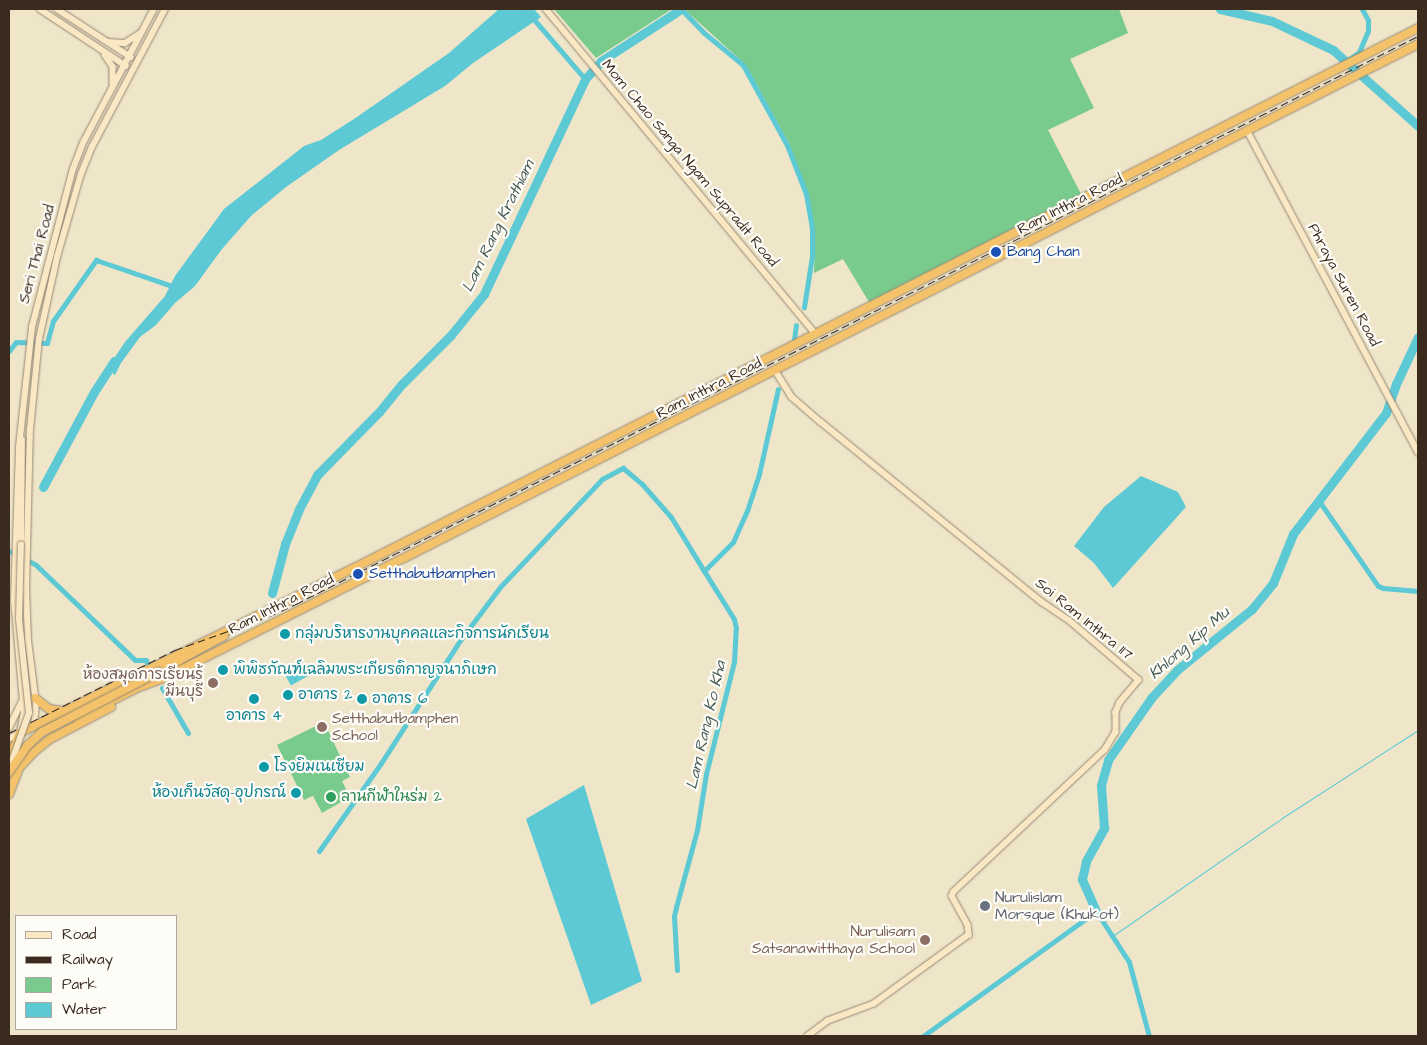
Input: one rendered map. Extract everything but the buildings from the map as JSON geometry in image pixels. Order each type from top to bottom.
[{"type":"highway","name":"Ram Inthra Road","points":[[20,733],[242,623],[1418,28]]},
{"type":"highway","name":"Ram Inthra Road","points":[[10,756],[28,744],[105,704],[139,687],[166,677],[1418,44]]},
{"type":"highway","points":[[925,277],[932,290]]},
{"type":"highway","points":[[14,780],[14,773],[9,772],[27,746],[42,732],[197,652],[242,623]]},
{"type":"highway","points":[[18,770],[39,747],[56,735],[166,677]]},
{"type":"highway","points":[[99,693],[105,704]]},
{"type":"highway","points":[[35,698],[49,709],[64,711]]},
{"type":"highway","points":[[9,794],[34,726]]},
{"type":"highway","points":[[10,756],[20,733]]},
{"type":"street","points":[[40,9],[132,70]]},
{"type":"street","points":[[57,9],[138,60]]},
{"type":"street","name":"Seri Thai Road","points":[[18,543],[23,458],[21,428],[30,337],[50,251],[73,169],[84,141],[154,9]]},
{"type":"street","name":"Seri Thai Road","points":[[34,726],[35,698],[28,631],[26,574],[31,415],[37,352],[57,257],[81,174],[92,147],[165,9]]},
{"type":"street","name":"Mom Chao Sanga Ngam Supradit Road","points":[[546,9],[816,333]]},
{"type":"street","points":[[107,42],[125,43],[143,30]]},
{"type":"street","points":[[102,51],[113,67],[112,88]]},
{"type":"street","name":"Phraya Suren Road","points":[[1247,130],[1418,452]]},
{"type":"street","name":"Soi Ram Inthra 117","points":[[775,370],[792,397],[821,422],[1042,602],[1069,620],[1139,680],[1120,703],[1116,712],[1116,732],[1105,750],[954,892],[952,896],[970,929],[969,935],[874,1004],[828,1021],[808,1036]]},
{"type":"street","points":[[9,739],[20,733],[24,712],[14,601],[15,560],[18,543]]},
{"type":"street","points":[[9,772],[29,713],[19,619],[18,543]]},
{"type":"street","points":[[16,632],[22,634],[28,631]]},
{"type":"street","points":[[9,728],[24,696]]},
{"type":"green space","points":[[554,9],[672,9],[596,58]]},
{"type":"green space","points":[[684,9],[1119,9],[1128,33],[1070,59],[1094,108],[1048,130],[1081,194],[869,302],[843,259],[814,273],[815,238],[807,191],[789,143],[745,64]]},
{"type":"green space","points":[[324,722],[350,777],[342,781],[350,797],[322,813],[313,796],[317,794],[304,800],[277,745]]},
{"type":"water","points":[[499,9],[534,9],[541,17],[473,63],[445,86],[339,150],[286,187],[251,216],[222,249],[195,286],[175,303],[156,325],[140,337],[121,363],[115,375],[107,369],[125,342],[165,296],[175,276],[224,209],[304,146],[321,140],[354,119],[449,53]]},
{"type":"water","points":[[1141,476],[1178,492],[1186,507],[1113,588],[1094,563],[1074,546],[1104,507]]},
{"type":"water","points":[[303,664],[309,675],[291,686],[285,674]]},
{"type":"water","points":[[584,785],[642,981],[591,1005],[526,819]]},
{"type":"waterway","points":[[525,9],[585,79]]},
{"type":"waterway","name":"Lam Rang Ko Kha","points":[[681,9],[703,32],[743,65],[787,145],[806,194],[812,227],[812,256],[804,307]]},
{"type":"waterway","name":"Lam Rang Krathiam","points":[[272,593],[285,544],[299,509],[318,474],[379,412],[401,385],[451,335],[484,294],[585,79],[601,61],[681,9]]},
{"type":"waterway","points":[[1220,9],[1272,21],[1333,50],[1418,126]]},
{"type":"waterway","points":[[1348,60],[1359,52],[1368,31],[1368,20],[1362,9]]},
{"type":"waterway","points":[[9,351],[16,342],[47,343],[53,321],[96,260],[175,287]]},
{"type":"waterway","name":"Lam Rang Ko Kha","points":[[794,339],[796,325]]},
{"type":"waterway","name":"Khlong Kip Mu","points":[[1096,911],[1082,879],[1086,861],[1104,828],[1101,785],[1108,760],[1152,697],[1177,670],[1252,609],[1273,583],[1293,534],[1386,413],[1396,384],[1418,337]]},
{"type":"waterway","points":[[43,487],[94,392],[114,361]]},
{"type":"waterway","name":"Lam Rang Ko Kha","points":[[677,970],[674,916],[697,830],[706,774],[734,662],[736,628],[734,619],[704,571],[733,542],[747,511],[759,474],[778,389]]},
{"type":"waterway","points":[[319,851],[381,763],[461,639],[500,587],[602,479],[623,468],[642,484],[671,517],[704,571]]},
{"type":"waterway","points":[[1319,501],[1378,586],[1418,591]]},
{"type":"waterway","points":[[9,551],[36,565],[135,660],[146,660],[147,663]]},
{"type":"waterway","points":[[162,688],[188,733]]},
{"type":"waterway","points":[[1111,937],[1282,818],[1418,730]]},
{"type":"waterway","points":[[923,1036],[1096,911],[1129,962],[1149,1036]]},
{"type":"railway","points":[[9,733],[175,650],[270,616],[296,604],[1418,36]]},
{"type":"place","name":"Bang Chan","points":[[996,252]]},
{"type":"place","name":"Setthabutbamphen","points":[[358,574]]},
{"type":"place","name":"กลุ่มบริหารงานบุคคลและกิจการนักเรียน","points":[[285,634]]},
{"type":"place","name":"พิพิธภัณฑ์เฉลิมพระเกียรติกาญจนาภิเษก","points":[[223,670]]},
{"type":"place","name":"ห้องสมุดการเรียนรู้ มีนบุรี","points":[[213,683]]},
{"type":"place","name":"อาคาร 2","points":[[288,695]]},
{"type":"place","name":"อาคาร 4","points":[[254,699]]},
{"type":"place","name":"อาคาร 6","points":[[362,699]]},
{"type":"place","name":"Setthabutbamphen School","points":[[322,727]]},
{"type":"place","name":"โรงยิมเนเซียม","points":[[264,767]]},
{"type":"place","name":"ห้องเก็นวัสดุ-อุปกรณ์","points":[[296,793]]},
{"type":"place","name":"ลานกีฬาในร่ม 2","points":[[331,797]]},
{"type":"place","name":"Nurulislam Morsque (Khukot)","points":[[985,906]]},
{"type":"place","name":"Nurulisam Satsanawitthaya School","points":[[925,940]]}]
